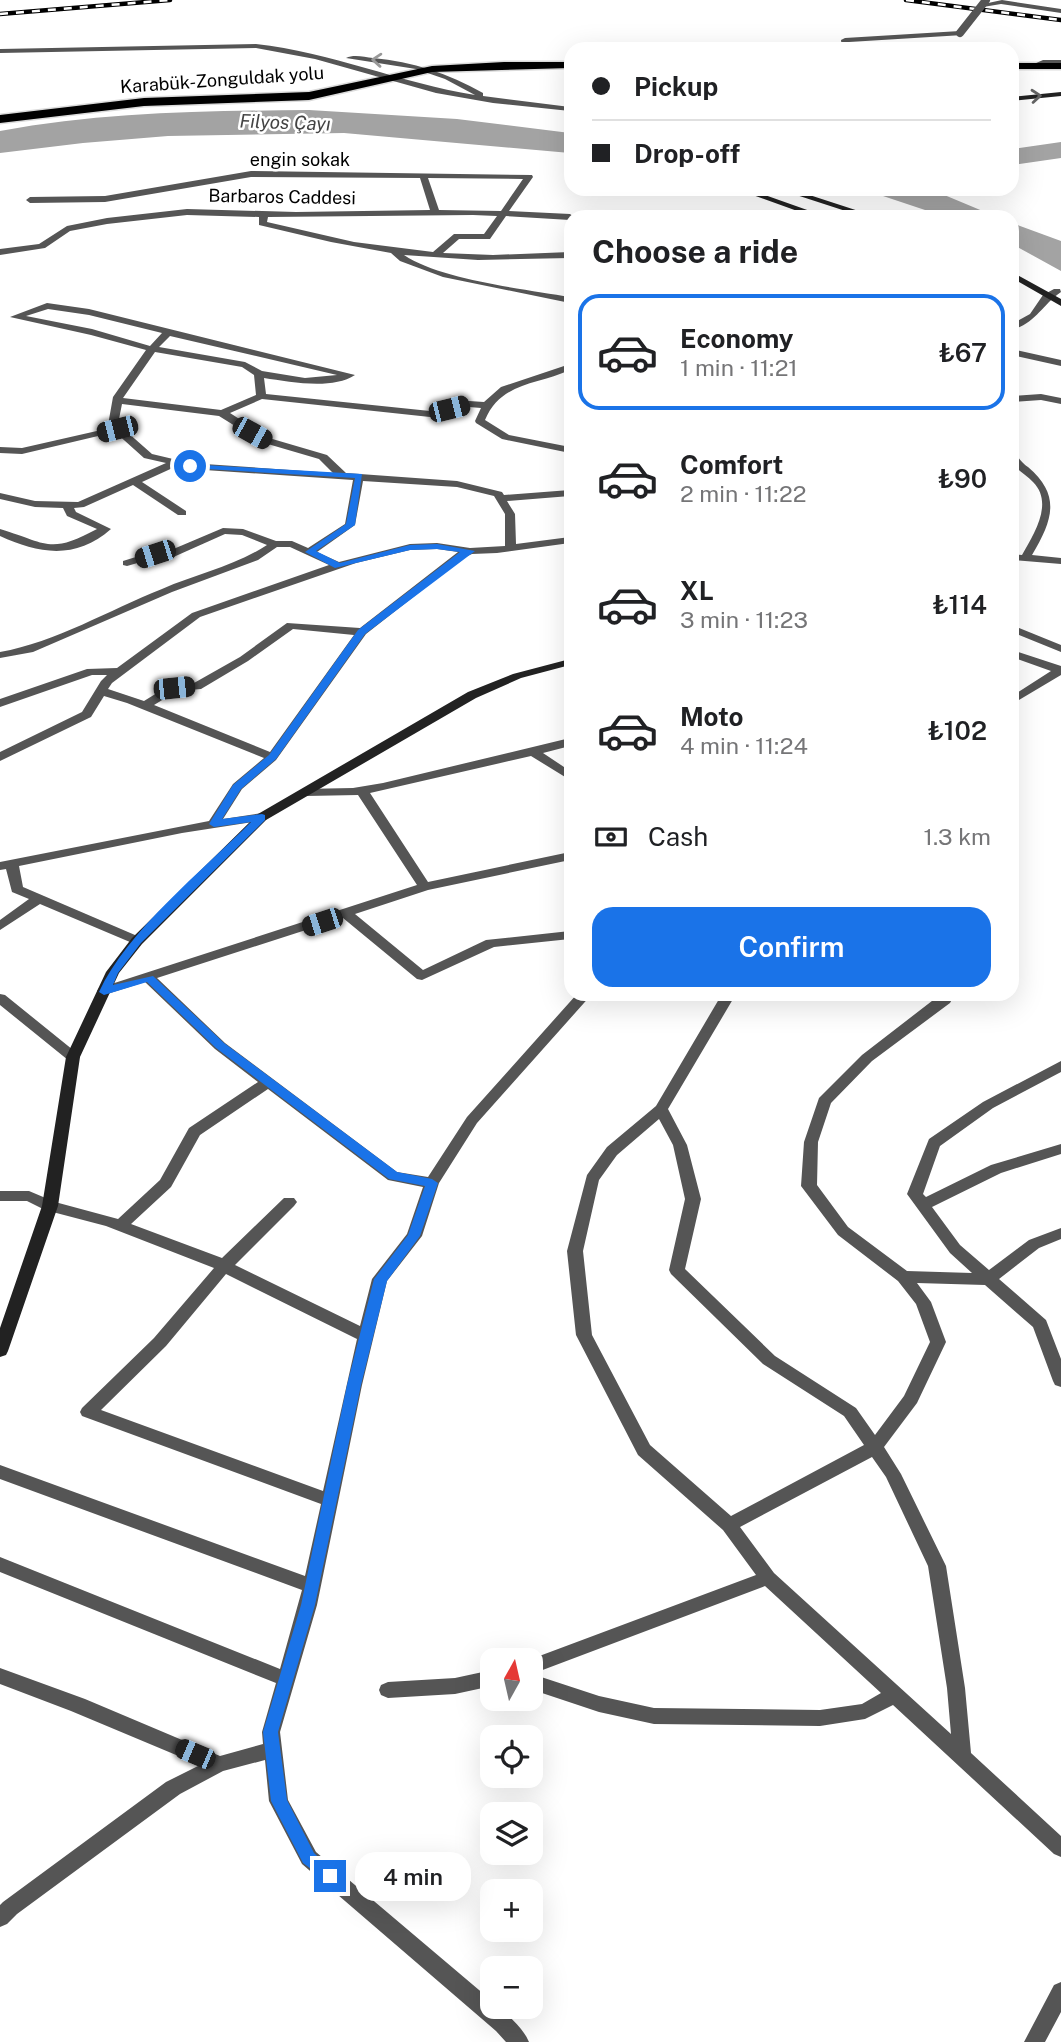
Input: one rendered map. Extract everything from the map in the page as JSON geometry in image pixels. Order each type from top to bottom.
[{"type":"highway","name":"Karabük-Zonguldak yolu","points":[[0,120],[144,102],[309,96],[432,69],[504,65],[564,68]]},
{"type":"highway","points":[[1019,67],[1061,66]]},
{"type":"highway","points":[[1019,68],[1061,66]]},
{"type":"highway","name":"Karabük-Zonguldak yolu","points":[[0,126],[48,118],[142,109],[365,96],[490,72],[564,68]]},
{"type":"street","points":[[1005,0],[1061,11]]},
{"type":"street","points":[[845,42],[960,33],[985,1],[1061,11]]},
{"type":"street","points":[[0,51],[256,46],[291,49],[416,86],[485,99],[564,108]]},
{"type":"street","points":[[324,57],[402,62],[432,69],[454,78],[485,99]]},
{"type":"street","points":[[1019,98],[1061,94]]},
{"type":"street","name":"engin sokak","points":[[30,200],[105,199],[251,174],[425,178],[529,177],[506,214]]},
{"type":"street","points":[[425,178],[435,212]]},
{"type":"street","points":[[761,196],[804,210]]},
{"type":"street","points":[[802,196],[844,210]]},
{"type":"street","points":[[832,210],[836,208]]},
{"type":"street","name":"Barbaros Caddesi","points":[[0,252],[42,246],[67,229],[107,221],[187,212],[296,215],[435,212],[564,217]]},
{"type":"street","points":[[264,213],[262,223],[319,239],[393,250],[435,255],[564,255]]},
{"type":"street","points":[[435,255],[457,236],[487,237],[506,214]]},
{"type":"street","points":[[393,250],[397,256],[409,263],[436,271],[564,299]]},
{"type":"street","points":[[1019,270],[1055,293],[1061,303]]},
{"type":"street","points":[[1019,278],[1055,293]]},
{"type":"street","points":[[1019,323],[1038,313],[1055,293]]},
{"type":"street","points":[[55,306],[142,324],[259,355],[350,375],[332,380],[305,381],[259,374],[245,365],[152,349],[92,332],[15,317],[39,307],[55,306]]},
{"type":"street","points":[[168,332],[152,349],[117,401],[113,425],[148,456],[190,466],[457,484],[498,494],[510,514],[511,548]]},
{"type":"street","points":[[1019,354],[1061,363]]},
{"type":"street","points":[[245,365],[259,355]]},
{"type":"street","points":[[564,370],[499,390],[484,405],[480,421],[506,437],[564,449]]},
{"type":"street","points":[[259,374],[261,396]]},
{"type":"street","points":[[222,413],[261,396],[430,414],[469,404],[484,405]]},
{"type":"street","points":[[1019,399],[1041,397],[1061,401]]},
{"type":"street","points":[[117,401],[222,413],[265,440],[323,457],[342,475]]},
{"type":"street","points":[[0,450],[22,451],[117,429]]},
{"type":"street","points":[[0,496],[35,504],[80,505],[175,463]]},
{"type":"street","points":[[1019,466],[1043,485],[1052,502],[1050,519],[1025,558]]},
{"type":"street","points":[[309,552],[350,525],[359,476]]},
{"type":"street","points":[[134,481],[182,513]]},
{"type":"street","points":[[500,498],[564,493]]},
{"type":"street","points":[[0,531],[25,543],[57,551],[73,548],[106,529],[71,514],[68,506]]},
{"type":"street","points":[[128,563],[155,554],[165,557],[223,531],[243,532],[275,544],[292,544],[339,566]]},
{"type":"street","points":[[0,757],[87,714],[107,681],[118,671],[196,615],[339,566],[410,547],[437,546],[471,551],[564,541]]},
{"type":"street","points":[[1,652],[29,650],[168,590],[254,558],[275,544]]},
{"type":"street","points":[[214,824],[237,787],[272,757],[362,632],[459,556],[471,551]]},
{"type":"street","points":[[1019,558],[1061,561]]},
{"type":"street","points":[[144,706],[174,688],[197,686],[244,659],[291,625],[362,632]]},
{"type":"street","points":[[1019,631],[1061,649]]},
{"type":"street","points":[[1019,655],[1060,670]]},
{"type":"street","points":[[0,1351],[50,1206],[73,1057],[113,972],[137,941],[262,817],[472,695],[517,676],[564,664]]},
{"type":"street","points":[[1019,693],[1060,670]]},
{"type":"street","points":[[0,703],[91,671],[118,671]]},
{"type":"street","points":[[101,691],[272,757]]},
{"type":"street","points":[[306,792],[363,792],[564,743]]},
{"type":"street","points":[[533,752],[564,772]]},
{"type":"street","points":[[363,792],[425,887]]},
{"type":"street","points":[[137,941],[17,889],[6,865],[262,817]]},
{"type":"street","points":[[104,992],[425,887],[564,857]]},
{"type":"street","points":[[0,926],[40,898]]},
{"type":"street","points":[[347,914],[422,976],[491,943],[564,936]]},
{"type":"street","points":[[149,978],[220,1046],[393,1176],[432,1183]]},
{"type":"street","points":[[0,998],[73,1057]]},
{"type":"street","points":[[519,2042],[495,2016],[309,1858],[279,1801],[271,1732],[312,1586],[380,1279],[414,1236],[432,1183],[472,1120],[578,1001]]},
{"type":"street","points":[[725,1001],[661,1109],[612,1151],[592,1179],[575,1251],[584,1335],[644,1450],[729,1525],[768,1578],[1061,1848]]},
{"type":"street","points":[[729,1525],[874,1448],[911,1399],[937,1342],[923,1302],[904,1276],[843,1231],[809,1186],[811,1142],[824,1101],[867,1058],[944,1001]]},
{"type":"street","points":[[1061,1066],[988,1105],[934,1143],[915,1194],[955,1249],[1040,1324],[1061,1381]]},
{"type":"street","points":[[121,1225],[166,1183],[194,1132],[268,1082]]},
{"type":"street","points":[[661,1109],[680,1145],[693,1199],[677,1270],[769,1360],[850,1412],[893,1474],[937,1566],[957,1688],[962,1759]]},
{"type":"street","points":[[923,1205],[996,1169],[1061,1149]]},
{"type":"street","points":[[0,1196],[29,1196],[50,1206],[121,1225],[224,1266],[366,1336]]},
{"type":"street","points":[[289,1202],[224,1266],[160,1342],[88,1412],[330,1500]]},
{"type":"street","points":[[904,1276],[989,1279],[1034,1244],[1061,1233]]},
{"type":"street","points":[[0,1472],[312,1586]]},
{"type":"street","points":[[0,1564],[286,1679]]},
{"type":"street","points":[[543,1662],[768,1578]]},
{"type":"street","points":[[0,1676],[78,1705],[219,1764]]},
{"type":"street","points":[[388,1690],[455,1686],[480,1681]]},
{"type":"street","points":[[543,1685],[598,1704],[654,1716],[820,1718],[865,1711],[894,1695]]},
{"type":"street","points":[[3,1909],[173,1788],[219,1764],[273,1750]]},
{"type":"street","points":[[1034,2042],[1061,1992]]},
{"type":"water","name":"Filyos Çayı","points":[[309,110],[457,119],[564,132],[564,152],[344,133],[168,136],[0,153],[0,131],[116,116]]},
{"type":"water","points":[[1061,142],[1061,158],[1019,164],[1019,148]]},
{"type":"water","points":[[883,196],[947,196],[980,210],[925,210]]},
{"type":"water","points":[[1019,226],[1061,241],[1061,271],[1019,248]]},
{"type":"railway","points":[[0,14],[170,0]]},
{"type":"railway","points":[[906,0],[1061,20]]},
{"type":"route","points":[[190,466],[359,476],[350,525],[309,552],[339,566],[410,547],[437,546],[471,551],[459,556],[362,632],[272,757],[237,787],[214,824],[262,817],[137,941],[113,972],[104,992],[149,978],[220,1046],[393,1176],[432,1183],[414,1236],[380,1279],[354,1385],[308,1605],[271,1732],[279,1801],[309,1858],[330,1876]]}]
